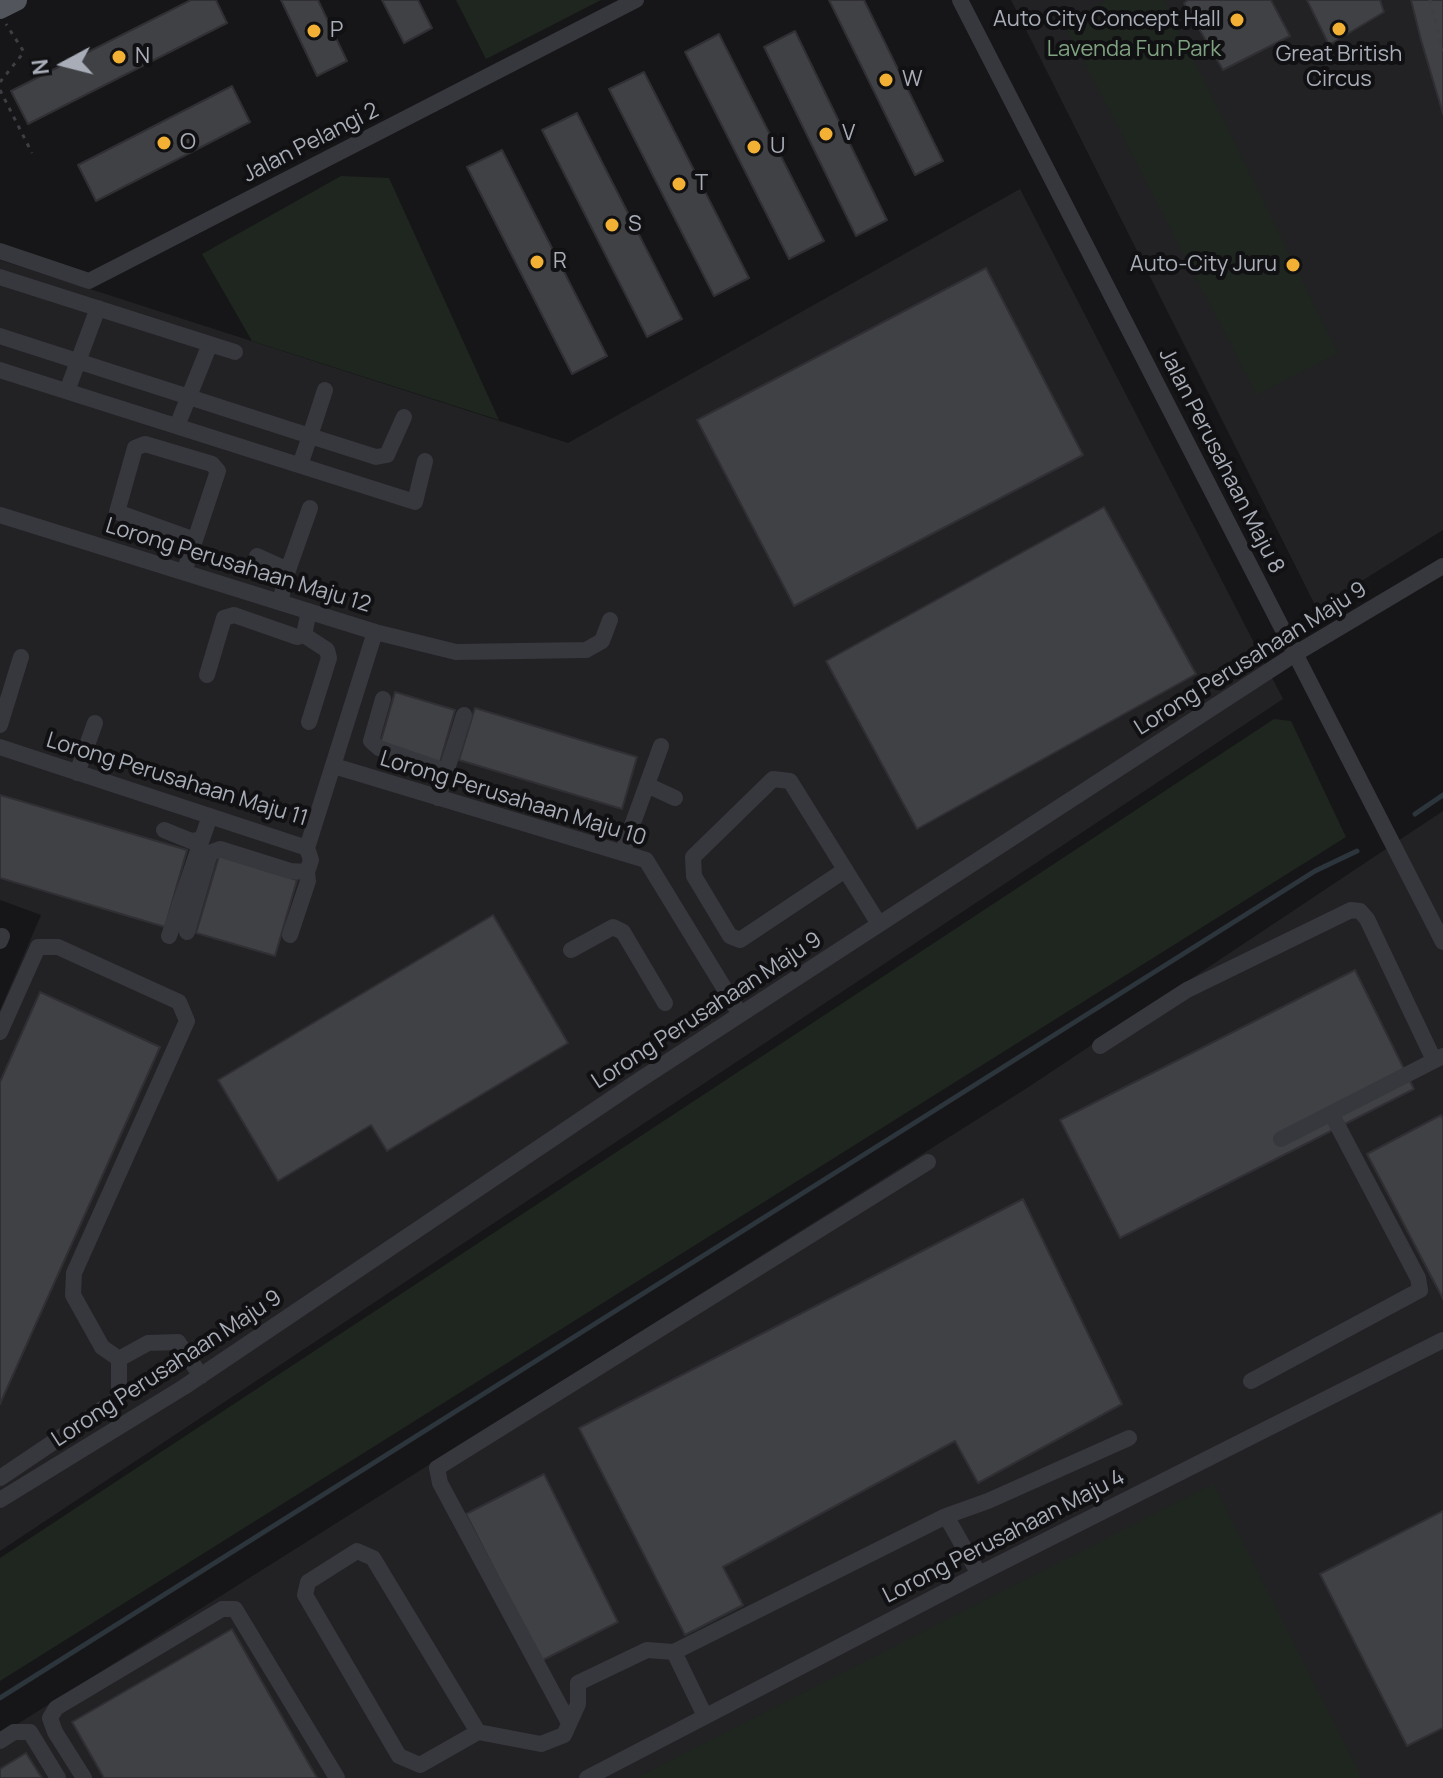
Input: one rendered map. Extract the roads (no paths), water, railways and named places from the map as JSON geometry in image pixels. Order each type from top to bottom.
[{"type":"main road","points":[[0,11],[16,0]]},
{"type":"street","name":"Jalan Pelangi 2","points":[[0,251],[89,281],[636,0]]},
{"type":"street","name":"Jalan Perusahaan Maju 8","points":[[960,0],[1443,942]]},
{"type":"street","points":[[0,277],[235,352]]},
{"type":"street","points":[[67,391],[98,308]]},
{"type":"street","points":[[0,336],[376,457],[387,455],[404,417]]},
{"type":"street","points":[[177,426],[210,344]]},
{"type":"street","points":[[0,370],[415,502],[425,461]]},
{"type":"street","points":[[300,465],[325,390]]},
{"type":"street","points":[[184,572],[195,540],[218,471],[212,464],[145,444],[135,448],[117,512],[195,540]]},
{"type":"street","points":[[280,602],[310,508]]},
{"type":"street","name":"Lorong Perusahaan Maju 12","points":[[0,515],[375,632],[334,766]]},
{"type":"street","points":[[257,556],[288,570]]},
{"type":"street","name":"Lorong Perusahaan Maju 9","points":[[0,1500],[201,1376],[740,1014],[1295,654],[1443,566]]},
{"type":"street","points":[[304,635],[309,611]]},
{"type":"street","points":[[207,675],[224,618],[234,615],[297,637],[304,635],[327,650],[329,658],[309,722]]},
{"type":"street","points":[[375,632],[456,652],[586,650],[602,641],[610,620]]},
{"type":"street","points":[[0,725],[21,657]]},
{"type":"street","points":[[383,699],[371,741],[379,748],[446,771]]},
{"type":"street","points":[[438,798],[464,715]]},
{"type":"street","points":[[77,773],[95,723]]},
{"type":"street","points":[[622,853],[661,746]]},
{"type":"street","name":"Lorong Perusahaan Maju 11","points":[[0,747],[307,848],[334,766]]},
{"type":"street","name":"Lorong Perusahaan Maju 10","points":[[334,766],[646,860],[740,1014]]},
{"type":"street","points":[[845,870],[740,940],[730,936],[694,876],[693,857],[773,779],[790,781],[879,924]]},
{"type":"street","points":[[647,785],[675,798]]},
{"type":"street","points":[[169,936],[210,816]]},
{"type":"street","points":[[164,830],[191,841],[202,839]]},
{"type":"street","points":[[290,935],[308,881],[311,860],[307,848]]},
{"type":"street","points":[[187,932],[210,853],[220,849],[290,871],[307,872]]},
{"type":"street","points":[[1100,1046],[1187,990],[1351,910],[1360,911],[1439,1058],[1281,1139]]},
{"type":"street","points":[[571,950],[613,927],[623,932],[665,1003]]},
{"type":"street","points":[[0,1032],[38,947],[58,947],[179,1002],[187,1021],[74,1273],[73,1295],[102,1347],[119,1359]]},
{"type":"street","points":[[1251,1381],[1420,1290],[1418,1278],[1332,1115]]},
{"type":"street","points":[[569,1723],[440,1483],[437,1468],[928,1162]]},
{"type":"street","name":"Lorong Perusahaan Maju 4","points":[[587,1778],[979,1574],[1443,1340]]},
{"type":"street","points":[[119,1359],[148,1343],[178,1342],[201,1376]]},
{"type":"street","points":[[0,1478],[119,1398],[119,1359]]},
{"type":"street","points":[[478,1732],[373,1558],[357,1551],[308,1582],[305,1595],[399,1756],[420,1765],[478,1732],[541,1744],[564,1735],[578,1704],[578,1683],[647,1650],[674,1652],[946,1516],[988,1501],[1129,1438]]},
{"type":"street","points":[[946,1516],[979,1574]]},
{"type":"street","points":[[84,1778],[55,1732],[50,1718],[56,1708],[222,1609],[235,1609],[337,1778]]},
{"type":"street","points":[[674,1652],[705,1716]]},
{"type":"street","points":[[0,1741],[14,1732],[30,1732],[58,1778]]},
{"type":"waterway","points":[[1415,814],[1443,795]]},
{"type":"waterway","points":[[0,1698],[1315,871],[1357,851]]},
{"type":"place","name":"Auto City Concept Hall","points":[[1237,20]]},
{"type":"place","name":"Great British Circus","points":[[1339,29]]},
{"type":"place","name":"P","points":[[314,31]]},
{"type":"place","name":"N","points":[[119,57]]},
{"type":"place","name":"W","points":[[886,80]]},
{"type":"place","name":"V","points":[[826,134]]},
{"type":"place","name":"O","points":[[164,143]]},
{"type":"place","name":"U","points":[[754,147]]},
{"type":"place","name":"T","points":[[679,184]]},
{"type":"place","name":"S","points":[[612,225]]},
{"type":"place","name":"R","points":[[537,262]]},
{"type":"place","name":"Auto-City Juru","points":[[1293,265]]},
{"type":"park label","name":"Lavenda Fun Park","points":[[1134,50]]}]
